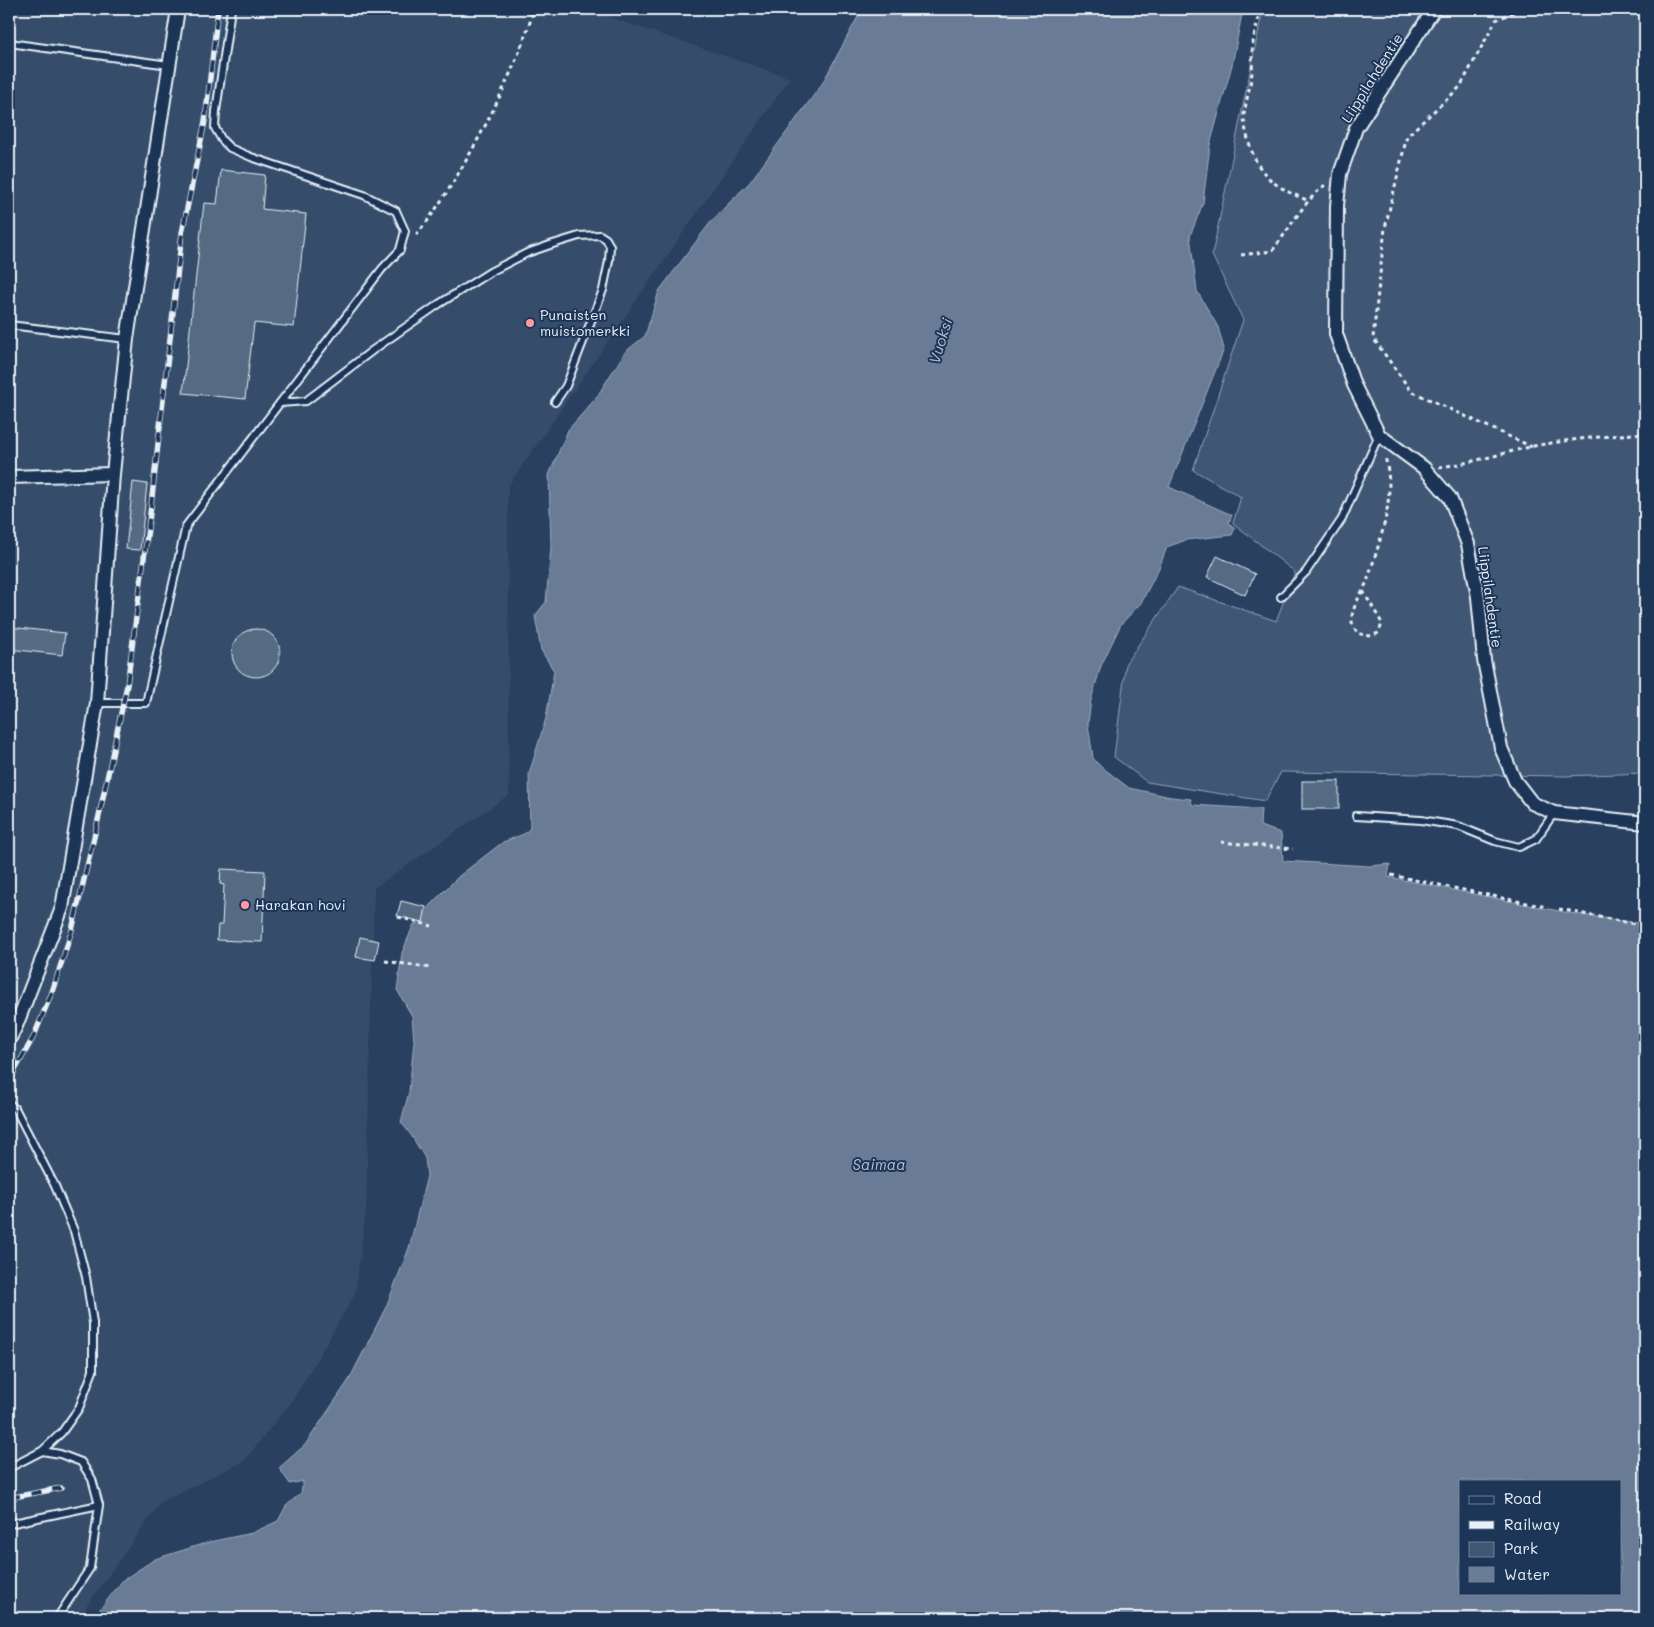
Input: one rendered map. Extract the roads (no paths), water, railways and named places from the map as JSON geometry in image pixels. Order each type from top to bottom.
[{"type":"street","points":[[9,1040],[62,908],[98,703],[113,474],[127,339],[178,9]]},
{"type":"street","name":"Liippilahdentie","points":[[1434,9],[1356,128],[1340,174],[1337,206],[1336,334],[1354,386],[1379,435],[1424,468],[1450,498],[1468,544],[1478,597],[1484,660],[1500,748],[1514,781],[1532,803],[1554,813],[1645,823]]},
{"type":"street","points":[[9,477],[113,474]]},
{"type":"lane","points":[[98,703],[146,703],[186,526],[382,269],[400,250],[405,230],[396,211],[364,195],[251,157],[230,148],[222,140],[215,128],[216,111],[231,9]]},
{"type":"lane","points":[[9,43],[169,65]]},
{"type":"lane","points":[[280,403],[306,401],[409,325],[490,272],[527,253],[553,244],[580,236],[600,235],[606,239],[610,246],[603,290],[570,378],[555,402]]},
{"type":"lane","points":[[9,325],[127,339]]},
{"type":"lane","points":[[1281,597],[1306,572],[1342,519],[1379,435]]},
{"type":"lane","points":[[1356,816],[1421,820],[1458,826],[1495,841],[1519,846],[1536,839],[1554,813]]},
{"type":"lane","points":[[9,1103],[16,1110],[55,1186],[74,1230],[86,1277],[93,1323],[93,1371],[80,1408],[62,1432],[42,1452],[9,1468]]},
{"type":"lane","points":[[42,1452],[60,1454],[82,1462],[92,1480],[99,1505],[90,1568],[57,1618]]},
{"type":"lane","points":[[9,1524],[99,1505]]},
{"type":"water","name":"Saimaa","points":[[862,9],[1243,9],[1232,65],[1210,145],[1203,203],[1190,236],[1197,291],[1218,327],[1224,349],[1169,487],[1232,515],[1229,523],[1235,528],[1232,535],[1186,540],[1167,547],[1159,568],[1141,603],[1121,624],[1101,666],[1091,700],[1088,724],[1093,758],[1129,788],[1171,797],[1191,799],[1192,805],[1261,809],[1260,826],[1281,833],[1283,861],[1370,866],[1390,864],[1388,877],[1569,913],[1645,924],[1645,1618],[93,1618],[123,1580],[155,1559],[209,1542],[252,1533],[278,1521],[286,1506],[301,1493],[303,1481],[290,1484],[279,1468],[305,1445],[349,1380],[386,1307],[409,1248],[427,1176],[425,1158],[401,1122],[409,1092],[414,1041],[412,1016],[397,990],[402,953],[413,926],[428,907],[459,876],[503,842],[524,834],[530,828],[529,774],[546,718],[554,671],[541,650],[535,616],[546,602],[551,547],[549,475],[568,430],[596,398],[625,352],[645,336],[659,291],[713,219],[750,182],[822,84]]},
{"type":"railway","points":[[9,1081],[34,1036],[52,992],[72,930],[127,685],[151,506],[182,233],[205,121],[218,9]]},
{"type":"railway","points":[[9,1498],[61,1488]]},
{"type":"place","name":"Punaisten muistomerkki","points":[[530,323]]},
{"type":"place","name":"Harakan hovi","points":[[245,905]]},
{"type":"water label","name":"Vuoksi","points":[[941,341]]}]
